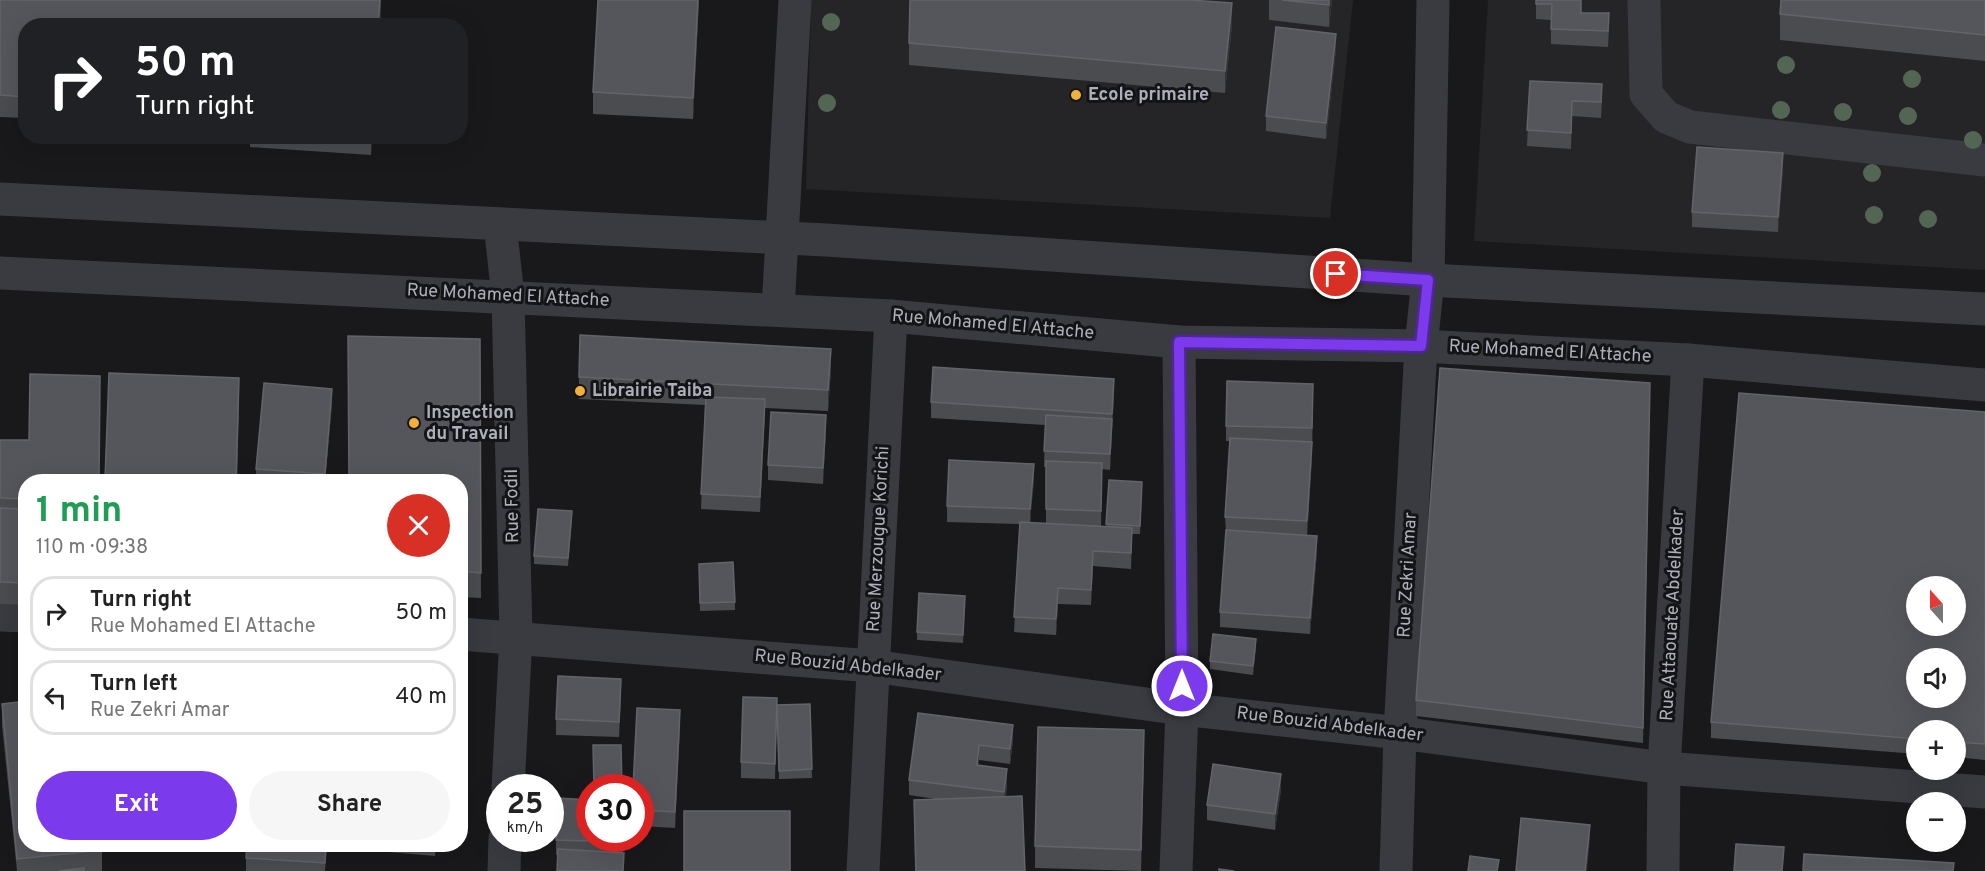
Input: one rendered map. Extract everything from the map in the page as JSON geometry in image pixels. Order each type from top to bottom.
[{"type":"street","points":[[778,310],[795,0]]},
{"type":"street","name":"Rue Zekri Amar","points":[[1396,871],[1400,733],[1421,346],[1428,280],[1433,0]]},
{"type":"street","points":[[1644,0],[1646,94],[1666,117],[1690,127],[1985,160]]},
{"type":"street","points":[[0,199],[783,238],[1428,280],[1985,309]]},
{"type":"street","name":"Rue Fodil","points":[[500,224],[508,296],[516,636],[509,774]]},
{"type":"street","name":"Rue Mohamed El Attache","points":[[0,273],[891,316],[1179,342],[1421,346],[1688,360],[1985,385]]},
{"type":"street","name":"Rue Merzougue Korichi","points":[[863,871],[891,316]]},
{"type":"street","points":[[1176,871],[1182,709],[1179,342]]},
{"type":"street","name":"Rue Attaouate Abdelkader","points":[[1663,871],[1665,768],[1688,360]]},
{"type":"street","points":[[0,615],[18,616]]},
{"type":"street","name":"Rue Bouzid Abdelkader","points":[[468,634],[516,636],[872,666],[1182,709],[1400,733],[1665,768],[1985,792]]},
{"type":"street","points":[[504,871],[505,852]]},
{"type":"shaded area","name":"Ecole primaire","points":[[811,0],[1353,0],[1330,218],[806,189]]},
{"type":"shaded area","points":[[1488,0],[1985,0],[1985,270],[1474,241]]},
{"type":"building","points":[[0,0],[380,0],[379,18],[18,18],[18,96],[0,95]]},
{"type":"building","points":[[598,0],[698,0],[693,98],[593,92]]},
{"type":"building","points":[[910,0],[1190,0],[1232,3],[1225,71],[909,43]]},
{"type":"building","points":[[1282,0],[1329,0],[1329,5]]},
{"type":"building","points":[[1536,0],[1581,0],[1581,13],[1609,13],[1608,31],[1551,29],[1552,4],[1536,4]]},
{"type":"building","points":[[1781,0],[1985,0],[1985,35],[1780,14]]},
{"type":"building","points":[[1276,27],[1336,34],[1326,123],[1266,116]]},
{"type":"building","points":[[1530,81],[1602,84],[1601,102],[1572,101],[1571,133],[1527,130]]},
{"type":"building","points":[[1697,147],[1783,153],[1778,217],[1692,212]]},
{"type":"building","points":[[580,335],[831,349],[828,390],[579,377]]},
{"type":"building","name":"Inspection du Travail","points":[[348,336],[480,339],[481,573],[468,572],[468,474],[349,474]]},
{"type":"building","points":[[933,367],[1114,379],[1112,414],[931,402]]},
{"type":"building","points":[[1440,368],[1650,383],[1643,728],[1416,700]]},
{"type":"building","points":[[109,373],[239,378],[236,474],[105,474]]},
{"type":"building","points":[[30,374],[100,376],[99,474],[18,474],[18,499],[0,498],[0,440],[29,440]]},
{"type":"building","points":[[1227,381],[1313,384],[1312,428],[1226,426]]},
{"type":"building","points":[[264,383],[332,389],[325,474],[256,469]]},
{"type":"building","points":[[1739,393],[1985,412],[1985,744],[1966,743],[1966,720],[1906,720],[1906,738],[1711,722]]},
{"type":"building","points":[[706,397],[765,399],[760,497],[701,494]]},
{"type":"building","points":[[771,412],[826,415],[823,468],[768,465]]},
{"type":"building","points":[[1046,415],[1112,419],[1110,454],[1044,451]]},
{"type":"building","points":[[1230,438],[1312,442],[1307,521],[1225,517]]},
{"type":"building","points":[[949,460],[1034,464],[1030,509],[947,506]]},
{"type":"building","points":[[1046,461],[1102,463],[1101,511],[1046,509]]},
{"type":"building","points":[[1109,480],[1142,482],[1140,526],[1106,524]]},
{"type":"building","points":[[0,508],[18,509],[18,583],[0,582]]},
{"type":"building","points":[[538,509],[572,511],[568,558],[534,556]]},
{"type":"building","points":[[1020,522],[1132,528],[1131,553],[1093,551],[1091,590],[1058,588],[1056,619],[1014,617]]},
{"type":"building","points":[[1226,530],[1317,536],[1310,618],[1220,612]]},
{"type":"building","points":[[733,562],[735,602],[700,603],[699,564]]},
{"type":"building","points":[[919,593],[965,596],[963,635],[917,632]]},
{"type":"building","points":[[1213,634],[1256,639],[1253,666],[1210,661]]},
{"type":"building","points":[[558,676],[621,679],[619,722],[556,719]]},
{"type":"building","points":[[743,697],[777,698],[775,764],[741,762]]},
{"type":"building","points":[[18,702],[18,852],[83,852],[17,859],[2,704]]},
{"type":"building","points":[[810,704],[812,769],[779,771],[777,705]]},
{"type":"building","points":[[637,708],[680,710],[675,812],[654,811],[654,774],[634,774]]},
{"type":"building","points":[[918,713],[1013,725],[1010,749],[979,745],[977,765],[1007,769],[1004,792],[909,780]]},
{"type":"building","points":[[1038,727],[1144,730],[1141,850],[1035,846]]},
{"type":"building","points":[[593,745],[621,745],[622,774],[594,774]]},
{"type":"building","points":[[1213,764],[1281,774],[1275,814],[1207,805]]},
{"type":"building","points":[[1022,796],[1025,871],[916,871],[914,800]]},
{"type":"building","points":[[564,798],[576,799],[576,841],[564,840]]},
{"type":"building","points":[[684,811],[790,811],[790,871],[684,871]]},
{"type":"building","points":[[1521,818],[1590,825],[1585,871],[1516,871]]},
{"type":"building","points":[[1736,844],[1784,847],[1782,871],[1734,871]]},
{"type":"building","points":[[564,849],[576,850],[576,852],[624,853],[623,871],[557,871],[558,852],[564,852]]},
{"type":"building","points":[[246,852],[326,852],[325,863],[246,858]]},
{"type":"building","points":[[1804,854],[1954,863],[1953,871],[1803,871]]},
{"type":"building","points":[[1470,856],[1499,860],[1497,871],[1468,871]]},
{"type":"building","points":[[84,868],[84,871],[59,871]]},
{"type":"place","name":"Ecole primaire","points":[[1076,95]]},
{"type":"place","name":"Librairie Taiba","points":[[580,391]]},
{"type":"place","name":"Inspection du Travail","points":[[414,423]]},
{"type":"route","points":[[1182,686],[1179,342],[1421,346],[1428,280],[1336,274]]}]
